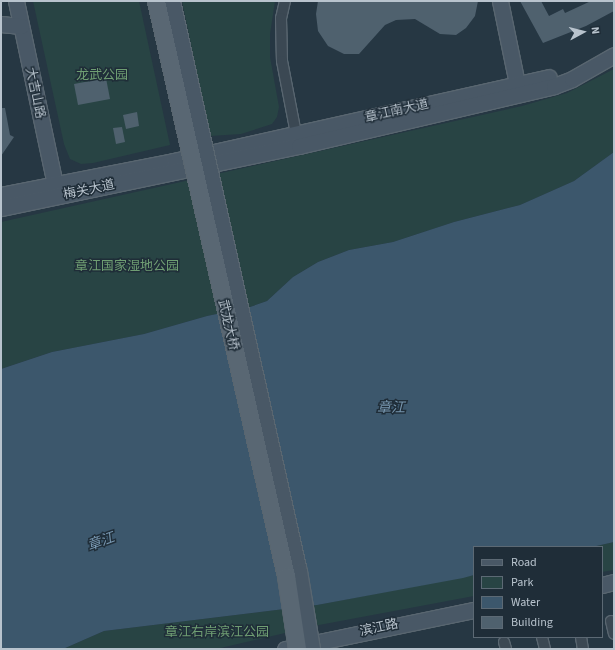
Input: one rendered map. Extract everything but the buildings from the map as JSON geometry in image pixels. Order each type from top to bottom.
[{"type":"main road","name":"武龙大桥","points":[[156,1],[286,576],[297,649]]},
{"type":"main road","name":"武龙大桥","points":[[166,1],[221,255],[293,567],[307,649]]},
{"type":"street","name":"大吉山路","points":[[16,1],[20,26],[56,184]]},
{"type":"street","points":[[150,1],[280,578],[290,649]]},
{"type":"street","points":[[172,1],[299,571],[312,649]]},
{"type":"street","points":[[285,1],[281,18],[282,61],[297,140]]},
{"type":"street","points":[[500,1],[517,84]]},
{"type":"street","points":[[1,24],[20,26]]},
{"type":"street","name":"章江南大道","points":[[297,140],[569,70],[614,44]]},
{"type":"street","name":"章江南大道","points":[[176,167],[554,86],[572,79],[614,55]]},
{"type":"street","name":"梅关大道","points":[[1,195],[56,184],[176,167]]},
{"type":"street","name":"梅关大道","points":[[1,208],[176,167]]},
{"type":"street","points":[[603,585],[614,582]]},
{"type":"street","points":[[603,594],[614,592]]},
{"type":"street","name":"滨江路","points":[[285,649],[473,610]]},
{"type":"street","name":"滨江路","points":[[321,649],[473,618]]},
{"type":"street","points":[[612,621],[614,634]]},
{"type":"street","points":[[542,638],[545,649]]},
{"type":"street","points":[[580,638],[583,649]]},
{"type":"green space","name":"龙武公园","points":[[33,1],[139,1],[170,145],[93,163],[81,164],[70,159],[64,144]]},
{"type":"green space","points":[[182,1],[275,1],[270,34],[270,57],[279,107],[277,117],[272,124],[241,134],[210,136]]},
{"type":"green space","name":"章江国家湿地公园","points":[[614,69],[614,152],[574,181],[520,205],[454,222],[393,242],[349,250],[318,262],[293,277],[267,301],[250,307],[207,316],[144,334],[52,352],[1,369],[1,222],[522,106],[567,93]]},
{"type":"green space","points":[[614,542],[614,570],[603,572],[603,546],[596,546]]},
{"type":"green space","name":"章江右岸滨江公园","points":[[473,575],[473,596],[319,625],[216,649],[63,649],[104,631],[317,605]]},
{"type":"water","name":"章江","points":[[614,152],[614,542],[596,546],[473,546],[473,575],[463,578],[317,605],[104,631],[63,649],[1,649],[1,369],[52,352],[144,334],[207,316],[250,307],[267,301],[293,277],[318,262],[349,250],[393,242],[454,222],[520,205],[574,181]]}]
